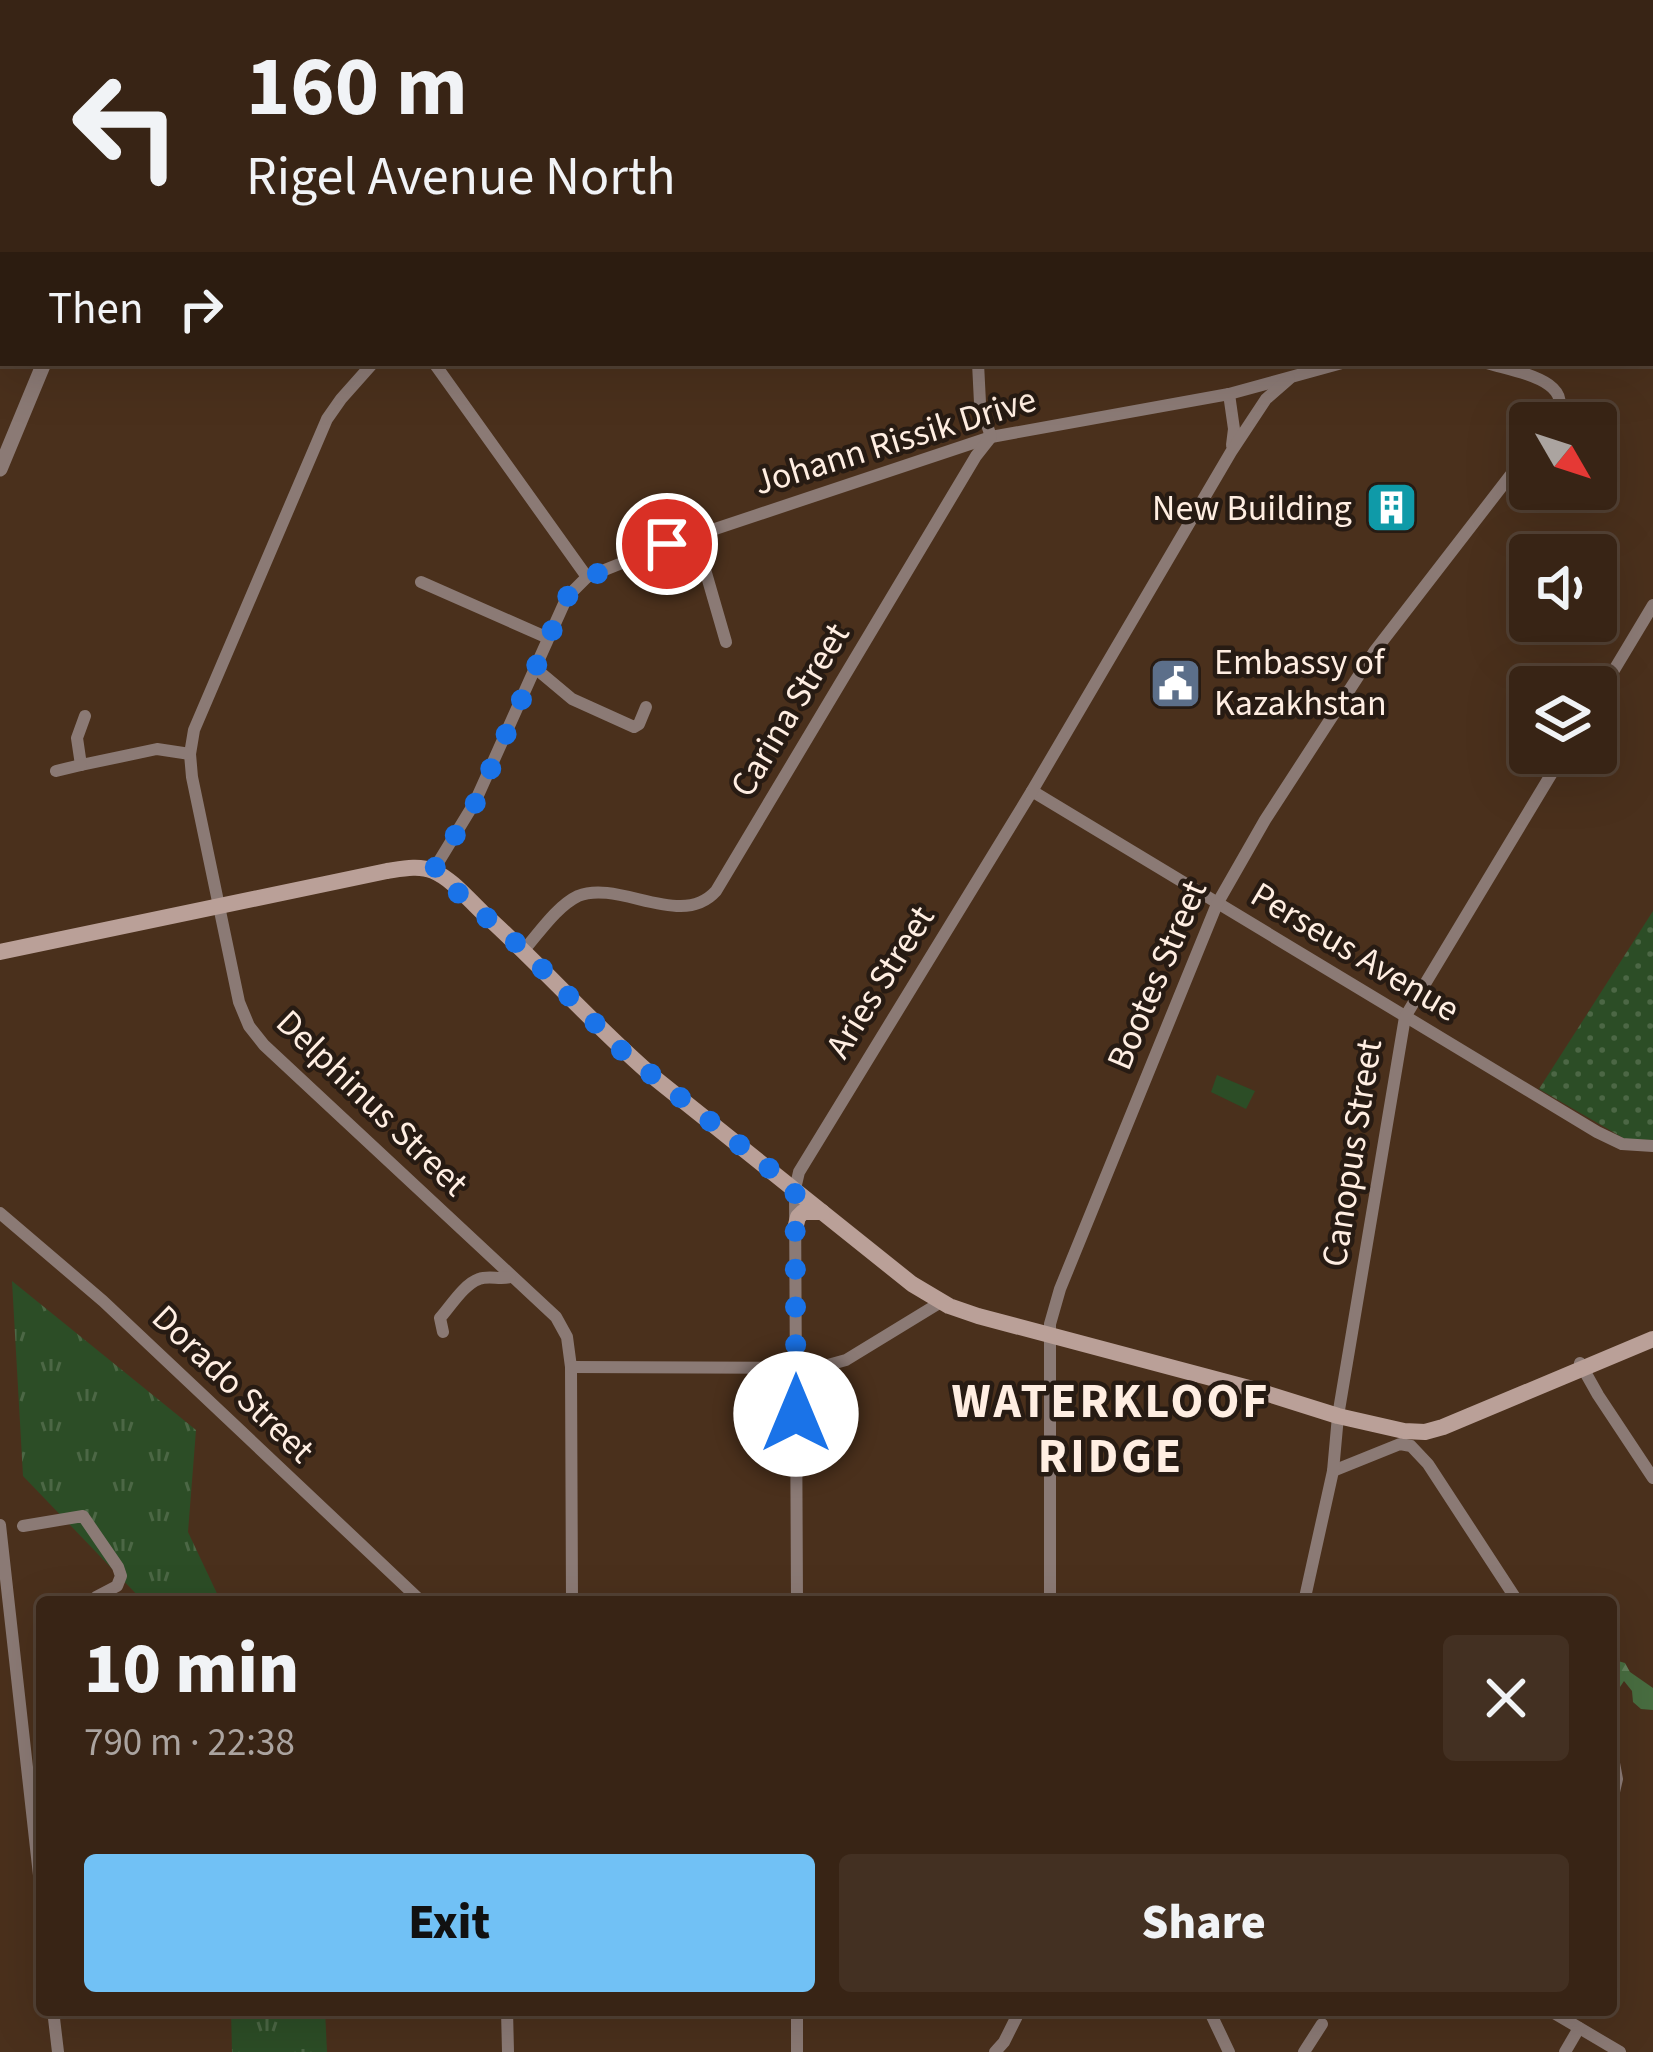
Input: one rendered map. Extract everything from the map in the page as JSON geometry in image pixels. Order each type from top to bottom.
[{"type":"main road","points":[[0,952],[387,871],[421,868],[433,871],[524,950],[622,1051],[941,1302],[978,1316],[1339,1412],[1397,1421],[1464,1412],[1653,1336]]},
{"type":"main road","points":[[796,1229],[803,1212],[823,1212]]},
{"type":"street","points":[[0,469],[43,366]]},
{"type":"street","name":"Delphinus Street","points":[[370,366],[327,419],[200,715],[190,754],[191,777],[239,1002],[256,1036],[556,1317],[567,1337],[572,1596]]},
{"type":"street","points":[[433,871],[476,802],[567,597],[587,578],[436,366]]},
{"type":"street","points":[[978,366],[980,403],[991,437]]},
{"type":"street","name":"Johann Rissik Drive","points":[[587,578],[694,536],[991,437],[1229,394],[1332,366]]},
{"type":"street","points":[[1494,366],[1553,387],[1561,402]]},
{"type":"street","name":"Aries Street","points":[[797,1596],[795,1189],[802,1166],[1032,791],[1231,452],[1266,399],[1288,379]]},
{"type":"street","points":[[1229,394],[1234,429],[1231,452]]},
{"type":"street","name":"Carina Street","points":[[524,950],[577,897],[601,894],[684,906],[703,903],[716,891],[991,437]]},
{"type":"street","name":"Bootes Street","points":[[1050,1596],[1049,1335],[1060,1288],[1216,904],[1374,652],[1509,477]]},
{"type":"street","points":[[694,536],[726,642]]},
{"type":"street","points":[[421,582],[548,638]]},
{"type":"street","points":[[1616,666],[1653,605]]},
{"type":"street","points":[[535,668],[572,700],[634,727],[646,707]]},
{"type":"street","points":[[81,765],[77,738],[85,716]]},
{"type":"street","points":[[56,771],[157,749],[190,754]]},
{"type":"street","name":"Canopus Street","points":[[1305,1596],[1333,1471],[1405,1016],[1551,774]]},
{"type":"street","name":"Perseus Avenue","points":[[1032,791],[1611,1139],[1653,1146]]},
{"type":"street","name":"Dorado Street","points":[[0,1214],[103,1301],[416,1596]]},
{"type":"street","points":[[443,1332],[440,1318],[471,1284],[484,1276],[503,1280],[511,1276]]},
{"type":"street","points":[[571,1367],[817,1368],[846,1360],[941,1302]]},
{"type":"street","points":[[1581,1366],[1653,1478]]},
{"type":"street","points":[[1333,1471],[1408,1444],[1428,1464],[1514,1596]]},
{"type":"street","points":[[35,1767],[16,1684],[9,1527],[85,1518],[121,1576],[116,1586],[98,1596]]},
{"type":"street","points":[[0,1683],[16,1684]]},
{"type":"street","points":[[54,2016],[58,2052]]},
{"type":"street","points":[[507,2016],[508,2052]]},
{"type":"street","points":[[796,2052],[797,2016]]},
{"type":"street","points":[[995,2052],[1016,2016]]},
{"type":"street","points":[[1212,2016],[1229,2052]]},
{"type":"street","points":[[1560,2016],[1620,2052]]},
{"type":"street","points":[[1304,2052],[1322,2024]]},
{"type":"street","points":[[1564,2052],[1579,2028]]},
{"type":"green space","points":[[1653,911],[1653,1140],[1625,1139],[1539,1089]]},
{"type":"green space","points":[[1217,1075],[1255,1091],[1246,1109],[1211,1092]]},
{"type":"green space","points":[[12,1281],[196,1430],[188,1532],[218,1596],[138,1596],[23,1476]]},
{"type":"green space","points":[[1617,1661],[1653,1688],[1653,1710],[1633,1702],[1624,1681],[1620,1687]]},
{"type":"green space","points":[[231,2016],[325,2016],[327,2052],[232,2052]]},
{"type":"place","name":"New Building","points":[[1391,508]]},
{"type":"place","name":"Embassy of Kazakhstan","points":[[1175,683]]},
{"type":"district","name":"WATERKLOOF RIDGE","points":[[1111,1430]]},
{"type":"route","points":[[667,544],[587,578],[567,597],[476,802],[433,871],[548,972],[622,1051],[795,1189],[796,1414]]}]
